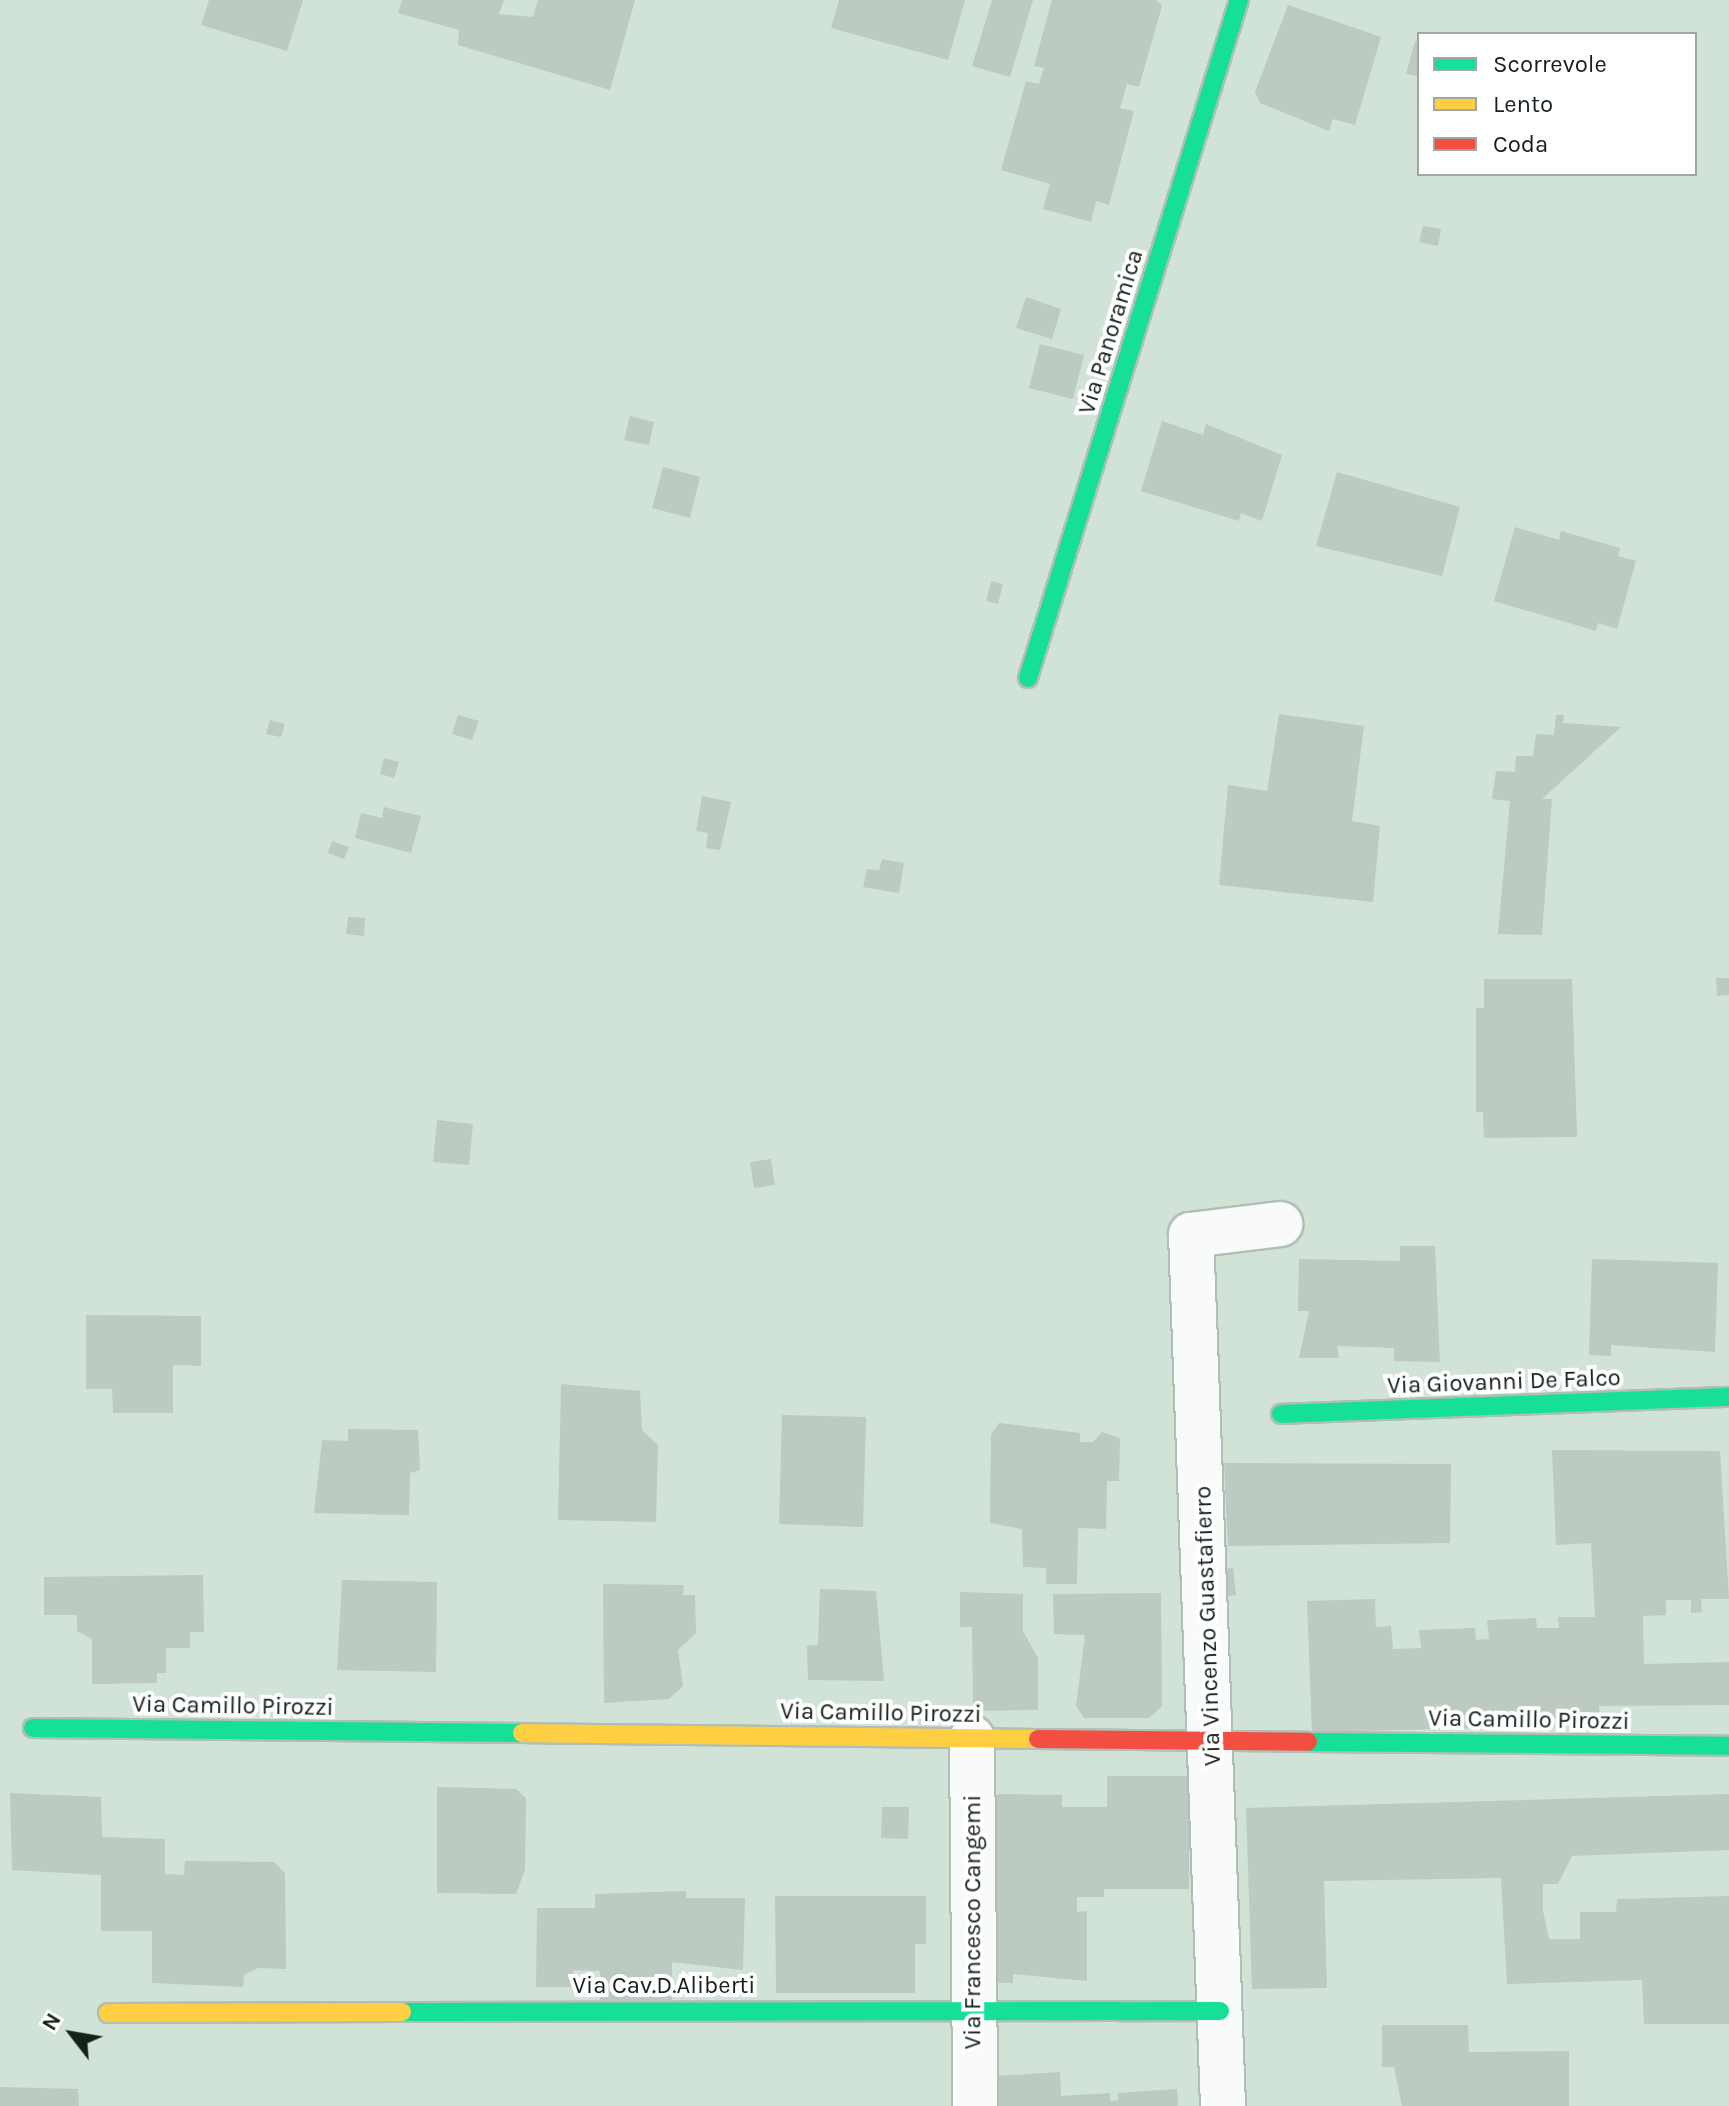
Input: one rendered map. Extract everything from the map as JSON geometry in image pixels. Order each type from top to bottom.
[{"type":"street","name":"Via Panoramica","points":[[1028,678],[1239,0]]},
{"type":"street","name":"Via Vincenzo Guastafierro","points":[[1223,2106],[1213,1741],[1191,1235],[1280,1224]]},
{"type":"street","name":"Via Giovanni De Falco","points":[[1281,1414],[1729,1397]]},
{"type":"street","name":"Via Camillo Pirozzi","points":[[33,1728],[1729,1746]]},
{"type":"street","name":"Via Francesco Cangemi","points":[[972,1738],[975,2106]]},
{"type":"street","name":"Via Cav.D.Aliberti","points":[[108,2013],[974,2009],[1220,2011]]},
{"type":"building","points":[[209,0],[303,0],[287,51],[201,25]]},
{"type":"building","points":[[402,0],[504,0],[499,14],[533,17],[538,0],[635,0],[610,90],[458,45],[459,30],[398,13]]},
{"type":"building","points":[[839,0],[965,0],[948,60],[831,28]]},
{"type":"building","points":[[992,0],[1033,0],[1010,77],[972,66]]},
{"type":"building","points":[[1052,0],[1156,0],[1162,6],[1139,87],[1127,84],[1120,108],[1134,111],[1109,205],[1096,201],[1091,222],[1043,209],[1050,184],[1001,170],[1026,81],[1039,84],[1044,68],[1034,66]]},
{"type":"building","points":[[1288,5],[1381,37],[1355,125],[1333,119],[1329,131],[1260,103],[1255,92]]},
{"type":"building","points":[[1415,41],[1417,42],[1417,76],[1406,74]]},
{"type":"building","points":[[1423,226],[1441,229],[1438,246],[1419,242]]},
{"type":"building","points":[[1026,297],[1061,309],[1052,339],[1016,328]]},
{"type":"building","points":[[1040,344],[1084,355],[1073,399],[1029,388]]},
{"type":"building","points":[[630,416],[654,422],[649,445],[624,440]]},
{"type":"building","points":[[1162,421],[1203,435],[1206,424],[1282,455],[1262,521],[1241,513],[1239,521],[1141,491]]},
{"type":"building","points":[[663,467],[700,477],[690,518],[652,508]]},
{"type":"building","points":[[1337,472],[1460,507],[1442,576],[1316,546]]},
{"type":"building","points":[[1515,527],[1559,540],[1561,531],[1620,548],[1618,556],[1636,561],[1617,629],[1598,623],[1596,631],[1494,601]]},
{"type":"building","points":[[991,581],[1003,584],[998,604],[986,601]]},
{"type":"building","points":[[1279,714],[1364,726],[1352,821],[1380,826],[1373,902],[1219,885],[1228,785],[1267,791]]},
{"type":"building","points":[[458,715],[479,721],[472,740],[452,734]]},
{"type":"building","points":[[1556,715],[1564,715],[1563,723],[1621,727],[1542,799],[1552,799],[1542,935],[1498,934],[1510,801],[1492,799],[1496,771],[1515,772],[1516,756],[1533,756],[1536,734],[1554,735]]},
{"type":"building","points":[[270,720],[285,724],[281,737],[266,734]]},
{"type":"building","points":[[384,758],[399,762],[394,778],[380,774]]},
{"type":"building","points":[[702,796],[731,802],[720,850],[706,848],[708,833],[696,831]]},
{"type":"building","points":[[384,807],[421,816],[411,853],[355,838],[361,813],[382,818]]},
{"type":"building","points":[[332,841],[349,847],[344,859],[328,853]]},
{"type":"building","points":[[882,859],[904,863],[899,893],[863,887],[867,869],[879,870]]},
{"type":"building","points":[[348,917],[365,918],[364,936],[346,934]]},
{"type":"building","points":[[1716,978],[1729,978],[1729,995],[1717,996]]},
{"type":"building","points":[[1484,979],[1572,979],[1577,1137],[1484,1138],[1483,1112],[1476,1112],[1476,1008],[1484,1008]]},
{"type":"building","points":[[437,1120],[473,1124],[469,1165],[433,1162]]},
{"type":"building","points":[[771,1159],[775,1185],[754,1188],[750,1162]]},
{"type":"building","points":[[1400,1246],[1435,1246],[1440,1362],[1394,1361],[1394,1348],[1337,1346],[1339,1358],[1299,1358],[1309,1311],[1298,1311],[1299,1259],[1400,1261]]},
{"type":"building","points":[[1592,1259],[1718,1263],[1715,1352],[1611,1345],[1611,1356],[1589,1355]]},
{"type":"building","points":[[86,1315],[201,1316],[201,1366],[173,1365],[173,1413],[113,1413],[112,1389],[86,1389]]},
{"type":"building","points":[[561,1384],[640,1391],[642,1430],[658,1445],[656,1522],[558,1520]]},
{"type":"building","points":[[782,1415],[866,1417],[863,1527],[779,1524]]},
{"type":"building","points":[[999,1423],[1080,1433],[1080,1442],[1093,1442],[1102,1432],[1120,1438],[1119,1481],[1107,1481],[1106,1529],[1078,1528],[1077,1584],[1046,1584],[1046,1568],[1023,1567],[1022,1529],[990,1523],[991,1435]]},
{"type":"building","points":[[348,1429],[418,1430],[420,1470],[410,1473],[409,1515],[314,1513],[322,1440],[348,1441]]},
{"type":"building","points":[[1552,1450],[1720,1451],[1729,1599],[1701,1599],[1702,1612],[1691,1613],[1691,1600],[1666,1600],[1666,1615],[1643,1616],[1644,1664],[1729,1662],[1729,1705],[1599,1706],[1600,1719],[1484,1717],[1485,1728],[1312,1732],[1307,1601],[1375,1599],[1376,1627],[1391,1626],[1393,1649],[1421,1648],[1419,1630],[1475,1628],[1476,1640],[1489,1639],[1487,1620],[1536,1618],[1537,1628],[1559,1628],[1558,1617],[1595,1617],[1591,1543],[1556,1545]]},
{"type":"building","points":[[1224,1463],[1451,1464],[1450,1543],[1228,1546]]},
{"type":"building","points":[[1233,1568],[1236,1595],[1209,1598],[1206,1571]]},
{"type":"building","points":[[203,1575],[204,1632],[190,1632],[190,1648],[166,1648],[166,1673],[157,1673],[157,1683],[92,1684],[92,1639],[77,1631],[77,1615],[44,1615],[44,1577]]},
{"type":"building","points":[[342,1580],[437,1582],[436,1672],[337,1670]]},
{"type":"building","points":[[603,1584],[684,1585],[683,1595],[695,1595],[696,1633],[678,1650],[683,1686],[669,1699],[604,1703]]},
{"type":"building","points":[[820,1589],[876,1591],[884,1681],[808,1680],[807,1646],[818,1645]]},
{"type":"building","points":[[960,1592],[1023,1594],[1023,1631],[1038,1658],[1038,1710],[973,1711],[972,1627],[960,1627]]},
{"type":"building","points":[[1161,1593],[1162,1706],[1149,1718],[1084,1718],[1076,1706],[1085,1635],[1054,1634],[1053,1594]]},
{"type":"building","points":[[1107,1776],[1189,1776],[1189,1889],[1104,1889],[1104,1897],[1077,1897],[1077,1912],[1087,1911],[1087,1981],[1013,1974],[1013,1983],[992,1983],[992,1801],[998,1794],[1062,1795],[1062,1807],[1107,1807]]},
{"type":"building","points":[[437,1787],[516,1789],[526,1798],[525,1870],[516,1894],[437,1893]]},
{"type":"building","points":[[10,1793],[101,1797],[102,1837],[165,1839],[165,1874],[184,1875],[185,1861],[274,1862],[285,1873],[286,1969],[258,1968],[244,1975],[243,1987],[152,1983],[152,1931],[101,1931],[101,1875],[12,1870]]},
{"type":"building","points":[[1729,1794],[1729,1850],[1572,1856],[1558,1884],[1543,1884],[1543,1911],[1549,1939],[1580,1939],[1580,1912],[1616,1912],[1617,1899],[1729,1896],[1729,2024],[1644,2024],[1642,1980],[1507,1984],[1501,1878],[1324,1881],[1327,1988],[1252,1989],[1246,1808]]},
{"type":"building","points":[[882,1807],[909,1807],[908,1839],[881,1838]]},
{"type":"building","points":[[686,1891],[686,1898],[745,1898],[743,1970],[672,1962],[672,2000],[600,2000],[600,1971],[573,1970],[573,1987],[536,1987],[537,1908],[595,1908],[595,1894]]},
{"type":"building","points":[[775,1896],[926,1896],[926,1944],[915,1944],[915,1993],[776,1993]]},
{"type":"building","points":[[1382,2025],[1468,2025],[1469,2052],[1569,2051],[1569,2106],[1402,2106],[1394,2067],[1382,2067]]},
{"type":"building","points":[[1060,2072],[1061,2096],[1110,2093],[1110,2101],[1118,2100],[1118,2093],[1177,2089],[1178,2106],[994,2106],[993,2076]]},
{"type":"building","points":[[0,2087],[78,2089],[79,2106],[0,2106]]},
{"type":"traffic: fast","points":[[1028,678],[1239,0]]},
{"type":"traffic: fast","points":[[1281,1414],[1729,1397]]},
{"type":"traffic: fast","points":[[33,1728],[522,1733]]},
{"type":"traffic: fast","points":[[1308,1742],[1729,1746]]},
{"type":"traffic: fast","points":[[402,2012],[1220,2011]]},
{"type":"traffic: slow","points":[[522,1733],[1038,1739]]},
{"type":"traffic: slow","points":[[108,2013],[402,2012]]},
{"type":"traffic: jam","points":[[1038,1739],[1308,1742]]}]
